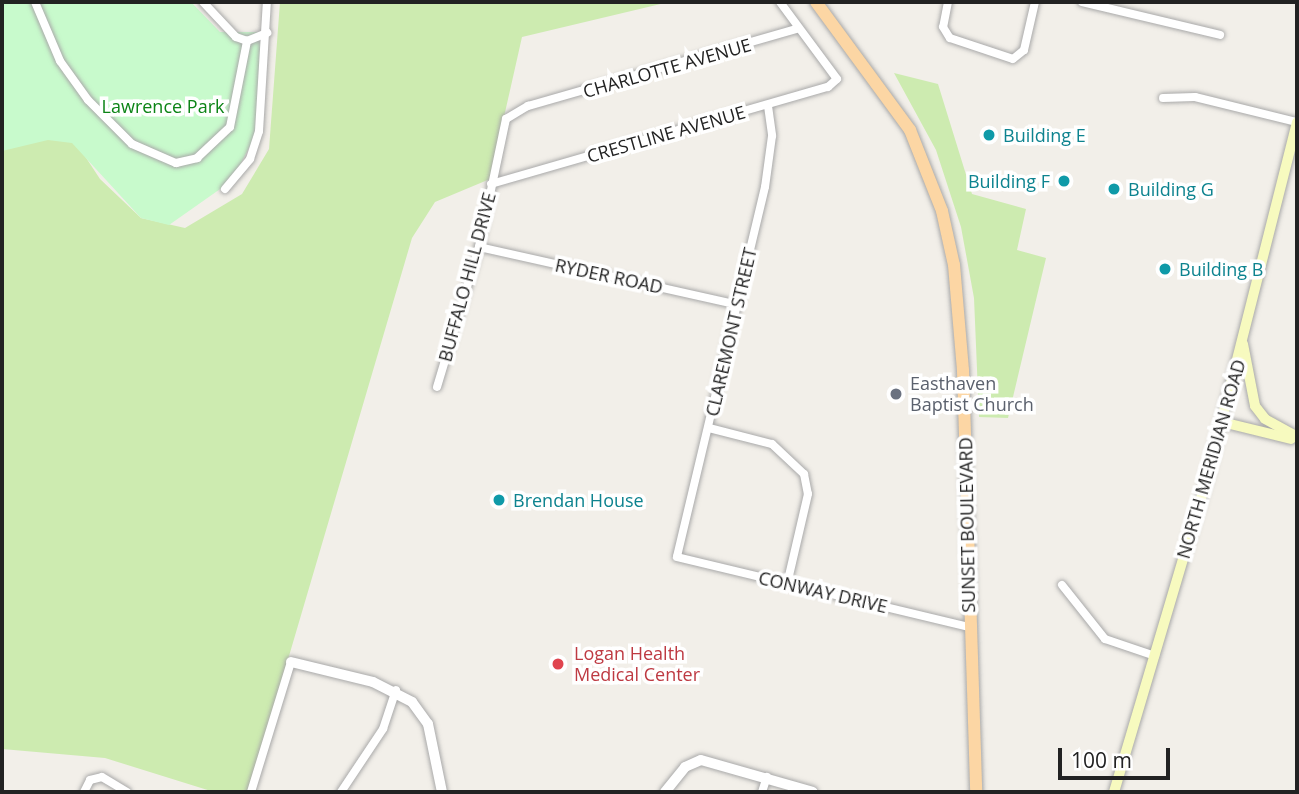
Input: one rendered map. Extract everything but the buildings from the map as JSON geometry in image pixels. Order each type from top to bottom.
[{"type":"main road","name":"SUNSET BOULEVARD","points":[[816,2],[884,86],[909,130],[942,211],[960,320],[976,792]]},
{"type":"main road","name":"NORTH MERIDIAN ROAD","points":[[1114,792],[1222,422],[1297,122]]},
{"type":"main road","points":[[1243,344],[1255,405],[1265,419],[1297,438]]},
{"type":"main road","points":[[1222,422],[1297,438]]},
{"type":"street","points":[[35,2],[60,61],[88,100],[132,144],[176,163],[197,158],[230,127],[247,41]]},
{"type":"street","points":[[203,2],[219,24],[247,41]]},
{"type":"street","points":[[225,189],[254,149],[267,33],[267,2]]},
{"type":"street","points":[[780,2],[797,29]]},
{"type":"street","points":[[948,2],[943,27],[950,38],[1013,59],[1024,50],[1035,2]]},
{"type":"street","points":[[1083,2],[1220,35]]},
{"type":"street","name":"CRESTLINE AVENUE","points":[[491,184],[768,106],[837,79],[797,29]]},
{"type":"street","name":"CHARLOTTE AVENUE","points":[[536,104],[797,29]]},
{"type":"street","points":[[247,41],[267,33]]},
{"type":"street","points":[[1163,98],[1195,97],[1297,122]]},
{"type":"street","name":"BUFFALO HILL DRIVE","points":[[437,387],[479,247],[506,119],[536,104]]},
{"type":"street","name":"CLAREMONT STREET","points":[[677,557],[770,161],[768,106]]},
{"type":"street","name":"RYDER ROAD","points":[[479,247],[738,305]]},
{"type":"street","points":[[709,428],[772,444],[804,474],[808,495],[788,584]]},
{"type":"street","name":"CONWAY DRIVE","points":[[677,557],[970,627]]},
{"type":"street","points":[[1062,585],[1105,639],[1155,656]]},
{"type":"street","points":[[251,792],[290,662],[396,690],[428,724],[442,792]]},
{"type":"street","points":[[341,792],[383,729],[396,690]]},
{"type":"street","points":[[665,792],[685,767],[701,760],[813,792]]},
{"type":"street","points":[[84,792],[102,776],[127,792]]},
{"type":"street","points":[[762,792],[766,777]]},
{"type":"green space","name":"Lawrence Park","points":[[2,2],[191,2],[220,32],[264,32],[254,138],[240,165],[223,187],[169,225],[141,218],[72,143],[48,140],[2,151]]},
{"type":"green space","points":[[280,2],[669,2],[522,37],[490,179],[435,202],[412,238],[249,792],[214,792],[105,758],[2,749],[2,151],[10,139],[73,138],[100,179],[141,218],[185,228],[242,194],[269,149]]},
{"type":"green space","points":[[894,73],[938,84],[972,194],[1026,209],[1017,250],[1046,258],[1008,418],[979,417],[974,298],[961,227],[936,150]]},
{"type":"place","name":"Building E","points":[[989,135]]},
{"type":"place","name":"Building F","points":[[1064,181]]},
{"type":"place","name":"Building G","points":[[1114,189]]},
{"type":"place","name":"Building B","points":[[1165,269]]},
{"type":"place","name":"Easthaven Baptist Church","points":[[896,394]]},
{"type":"place","name":"Brendan House","points":[[499,500]]},
{"type":"place","name":"Logan Health Medical Center","points":[[558,664]]}]
